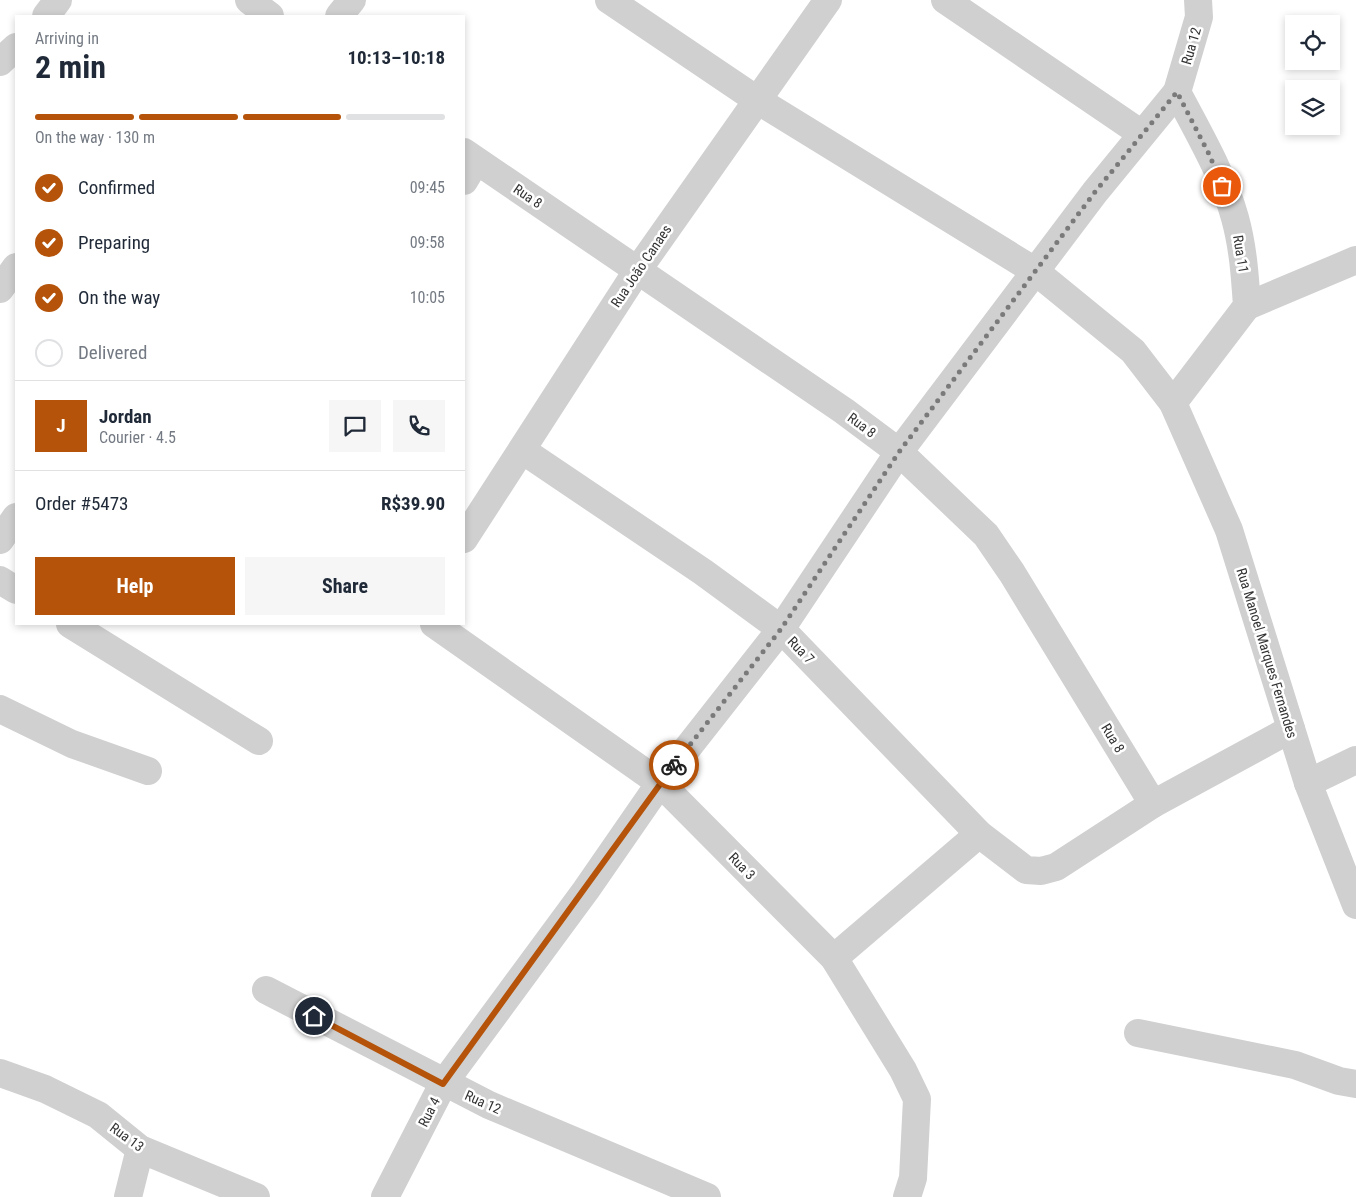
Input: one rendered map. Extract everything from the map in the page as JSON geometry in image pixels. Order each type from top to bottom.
[{"type":"street","points":[[47,15],[58,0]]},
{"type":"street","points":[[248,0],[269,15]]},
{"type":"street","points":[[340,15],[352,0]]},
{"type":"street","name":"Rua Manoel Marques Fernandes","points":[[609,0],[757,100],[1035,271],[1133,351],[1173,403],[1229,530],[1308,783],[1356,905]]},
{"type":"street","name":"Rua João Canaes","points":[[465,537],[637,271],[828,0]]},
{"type":"street","points":[[945,0],[1142,134]]},
{"type":"street","name":"Rua 12","points":[[1177,92],[1199,17],[1198,0]]},
{"type":"street","points":[[0,62],[15,48]]},
{"type":"street","name":"Rua 4","points":[[385,1197],[443,1084],[586,890],[660,783],[781,629],[899,452],[1035,271],[1177,92]]},
{"type":"street","name":"Rua 11","points":[[1177,92],[1210,156],[1234,216],[1244,258],[1247,306]]},
{"type":"street","name":"Rua 8","points":[[468,164],[637,271],[844,411],[899,452],[986,535],[1012,573],[1153,804]]},
{"type":"street","points":[[1173,403],[1247,306],[1356,260]]},
{"type":"street","points":[[0,290],[15,268]]},
{"type":"street","name":"Rua 7","points":[[522,450],[703,572],[781,629],[979,834],[1026,870],[1041,871],[1056,867],[1153,804]]},
{"type":"street","points":[[0,540],[15,518]]},
{"type":"street","points":[[0,580],[15,589]]},
{"type":"street","points":[[72,625],[259,741]]},
{"type":"street","name":"Rua 3","points":[[435,625],[660,783],[834,958],[903,1070],[918,1099],[913,1178],[907,1197]]},
{"type":"street","points":[[0,709],[72,744],[148,771]]},
{"type":"street","points":[[1153,804],[1291,729]]},
{"type":"street","points":[[1308,783],[1356,760]]},
{"type":"street","points":[[834,958],[979,834]]},
{"type":"street","name":"Rua 12","points":[[266,990],[443,1084],[490,1106],[707,1197]]},
{"type":"street","points":[[1138,1033],[1296,1065],[1339,1081],[1356,1084]]},
{"type":"street","name":"Rua 13","points":[[0,1073],[45,1089],[98,1115],[140,1148],[256,1197]]},
{"type":"street","points":[[128,1197],[140,1148]]},
{"type":"way so far","points":[[674,765],[781,629],[899,452],[1095,192],[1177,92],[1210,156],[1222,186]]},
{"type":"route","points":[[314,1016],[443,1084],[586,890],[674,765]]}]
